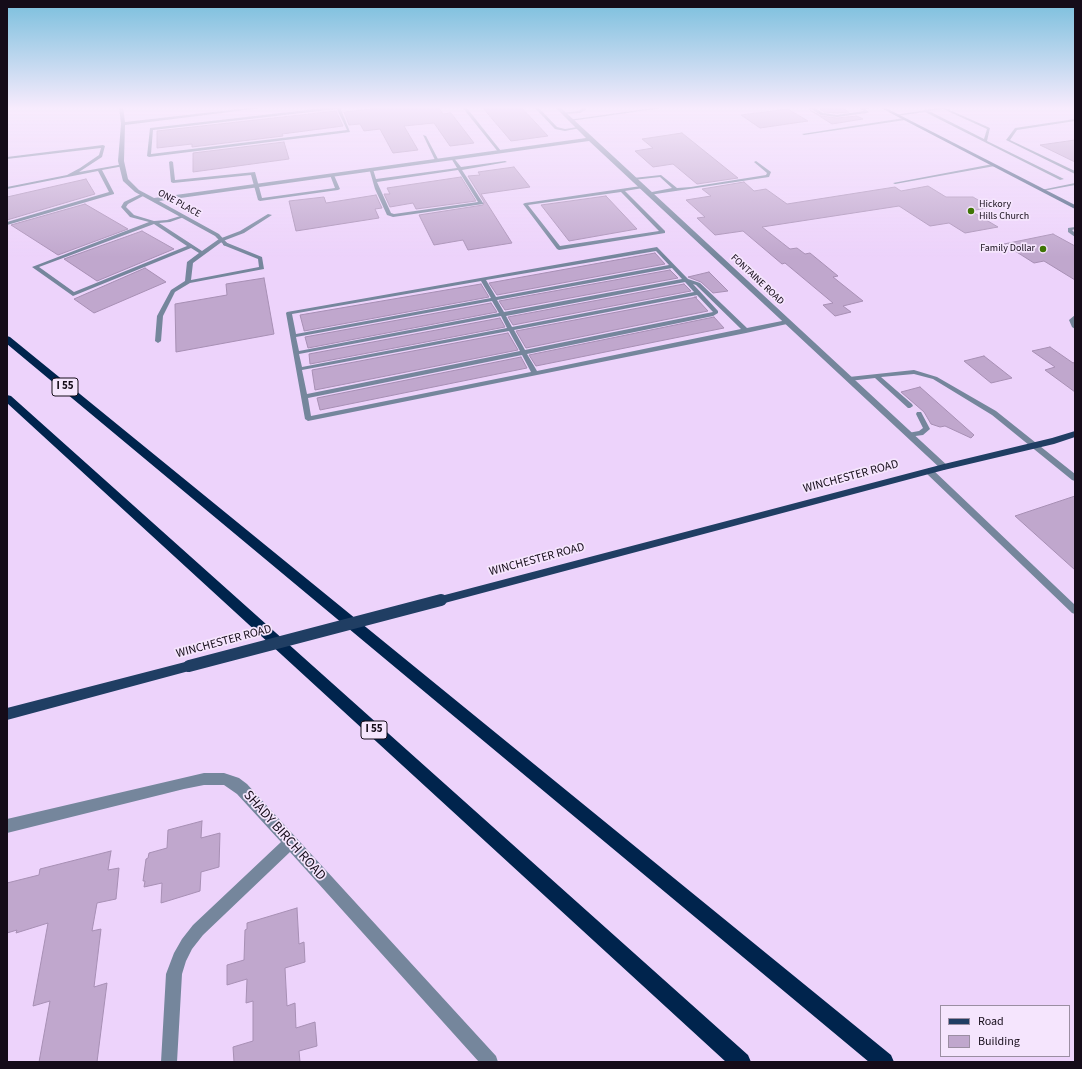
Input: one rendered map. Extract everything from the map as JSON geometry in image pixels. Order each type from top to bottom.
[{"type":"highway","name":"I 55","points":[[7,339],[884,1062]]},
{"type":"highway","name":"I 55","points":[[7,398],[741,1062]]},
{"type":"main road","points":[[977,157],[1075,207]]},
{"type":"main road","name":"WINCHESTER ROAD","points":[[7,714],[944,467],[1073,436]]},
{"type":"street","name":"ONE PLACE","points":[[122,157],[125,180],[137,191],[217,235],[223,242]]},
{"type":"street","points":[[152,200],[462,157]]},
{"type":"street","name":"FONTAINE ROAD","points":[[609,157],[944,467]]},
{"type":"street","name":"SHADY BIRCH ROAD","points":[[7,826],[204,779],[224,779],[234,783],[490,1062]]},
{"type":"street","points":[[169,1062],[174,974],[178,958],[202,926],[290,843]]},
{"type":"lane","points":[[68,176],[82,169],[99,157]]},
{"type":"lane","points":[[1017,157],[1062,179]]},
{"type":"lane","points":[[1042,157],[1075,173]]},
{"type":"lane","points":[[371,169],[389,214],[393,216],[481,203],[453,158]]},
{"type":"lane","points":[[171,162],[173,182],[253,173],[260,200],[338,189],[332,175]]},
{"type":"lane","points":[[375,181],[505,162]]},
{"type":"lane","points":[[649,194],[766,176],[769,172],[756,162]]},
{"type":"lane","points":[[7,188],[122,165]]},
{"type":"lane","points":[[895,183],[993,165]]},
{"type":"lane","points":[[7,224],[112,193],[99,169]]},
{"type":"lane","points":[[633,179],[661,176],[676,189]]},
{"type":"lane","points":[[1043,190],[1075,184]]},
{"type":"lane","points":[[622,190],[663,232],[559,248],[525,204],[641,187]]},
{"type":"lane","points":[[143,194],[126,203],[123,207],[132,216],[154,222],[202,253]]},
{"type":"lane","points":[[188,282],[190,262],[202,253],[270,215]]},
{"type":"lane","points":[[182,216],[168,221],[154,222],[35,267],[73,294],[191,246]]},
{"type":"lane","points":[[1075,228],[1070,229],[1070,232],[1075,235]]},
{"type":"lane","points":[[158,341],[160,316],[174,291],[188,282],[262,268],[260,258],[223,242]]},
{"type":"lane","points":[[304,397],[713,314],[716,312],[657,249],[289,313],[296,353],[299,369],[304,397],[308,419],[787,322]]},
{"type":"lane","points":[[293,336],[674,266]]},
{"type":"lane","points":[[483,279],[535,373]]},
{"type":"lane","points":[[296,353],[687,280],[698,284],[746,330]]},
{"type":"lane","points":[[299,369],[699,293]]},
{"type":"lane","points":[[1075,318],[1072,320],[1075,327]]},
{"type":"lane","points":[[849,379],[914,372],[935,378],[994,413],[1075,478]]},
{"type":"lane","points":[[876,376],[910,406]]},
{"type":"lane","points":[[910,435],[922,433],[927,429],[919,414]]},
{"type":"lane","points":[[929,471],[1075,610]]},
{"type":"building","points":[[193,157],[288,157],[289,159],[193,172]]},
{"type":"building","points":[[642,157],[712,157],[738,178],[697,184],[673,164],[653,167]]},
{"type":"building","points":[[1064,157],[1075,157],[1075,162]]},
{"type":"building","points":[[514,167],[530,187],[481,194],[512,243],[468,250],[463,240],[434,245],[419,215],[483,205],[484,202],[468,176],[480,175],[478,172]]},
{"type":"building","points":[[461,177],[476,201],[416,209],[413,203],[390,207],[384,194],[390,194],[387,188]]},
{"type":"building","points":[[86,179],[95,194],[7,220],[7,197]]},
{"type":"building","points":[[744,182],[754,191],[766,189],[787,204],[895,187],[901,191],[928,186],[946,197],[973,197],[990,207],[971,211],[998,227],[965,233],[949,223],[930,226],[899,206],[762,227],[790,249],[797,248],[805,254],[810,253],[838,276],[833,277],[863,301],[843,306],[851,312],[835,316],[823,305],[833,303],[785,263],[782,264],[743,231],[715,235],[697,218],[705,217],[686,200],[711,196],[702,189]]},
{"type":"building","points":[[376,195],[382,208],[375,209],[379,218],[296,231],[289,201],[324,197],[326,203]]},
{"type":"building","points":[[606,196],[637,229],[569,241],[541,205]]},
{"type":"building","points":[[85,204],[128,229],[58,255],[11,225]]},
{"type":"building","points":[[142,231],[174,249],[97,281],[64,259]]},
{"type":"building","name":"Family Dollar","points":[[1053,234],[1075,246],[1075,280],[1044,261],[1034,263],[1004,244]]},
{"type":"building","points":[[655,253],[665,264],[497,295],[489,283]]},
{"type":"building","points":[[145,268],[166,282],[94,313],[74,299]]},
{"type":"building","points":[[670,270],[678,278],[505,310],[499,301]]},
{"type":"building","points":[[709,272],[728,291],[713,293],[701,282],[688,277]]},
{"type":"building","points":[[264,278],[274,334],[176,352],[175,304],[227,295],[226,284]]},
{"type":"building","points":[[481,284],[489,297],[304,331],[300,315]]},
{"type":"building","points":[[684,284],[691,291],[513,325],[508,317]]},
{"type":"building","points":[[695,297],[708,311],[526,348],[516,331]]},
{"type":"building","points":[[491,303],[497,312],[308,348],[305,337]]},
{"type":"building","points":[[714,317],[724,328],[536,366],[529,355]]},
{"type":"building","points":[[500,318],[505,327],[310,364],[309,354]]},
{"type":"building","points":[[508,333],[518,350],[315,390],[312,370]]},
{"type":"building","points":[[1050,347],[1073,363],[1075,362],[1075,392],[1045,370],[1055,367],[1032,351]]},
{"type":"building","points":[[984,356],[1012,378],[991,383],[964,361]]},
{"type":"building","points":[[521,357],[527,368],[320,410],[317,398]]},
{"type":"building","points":[[920,387],[974,435],[971,438],[945,426],[940,427],[931,424],[924,412],[901,392]]},
{"type":"building","points":[[1075,496],[1075,570],[1015,516]]},
{"type":"building","points":[[202,821],[201,838],[220,833],[219,867],[201,872],[200,891],[161,903],[162,883],[144,887],[145,881],[143,881],[146,859],[148,858],[149,853],[167,848],[168,830]]},
{"type":"building","points":[[111,851],[108,870],[119,868],[116,899],[97,903],[92,931],[101,929],[94,987],[107,983],[97,1062],[39,1062],[50,1001],[33,1006],[48,923],[16,933],[17,930],[7,933],[7,883],[39,875],[40,869]]},
{"type":"building","points":[[297,908],[299,944],[304,942],[305,962],[285,968],[287,1006],[295,1003],[296,1028],[315,1022],[317,1046],[299,1051],[300,1062],[234,1062],[233,1047],[253,1041],[253,1001],[246,1003],[247,979],[227,985],[227,965],[244,960],[245,930],[247,929],[247,923]]},
{"type":"place","name":"Hickory Hills Church","points":[[971,211]]},
{"type":"place","name":"Family Dollar","points":[[1043,249]]}]
